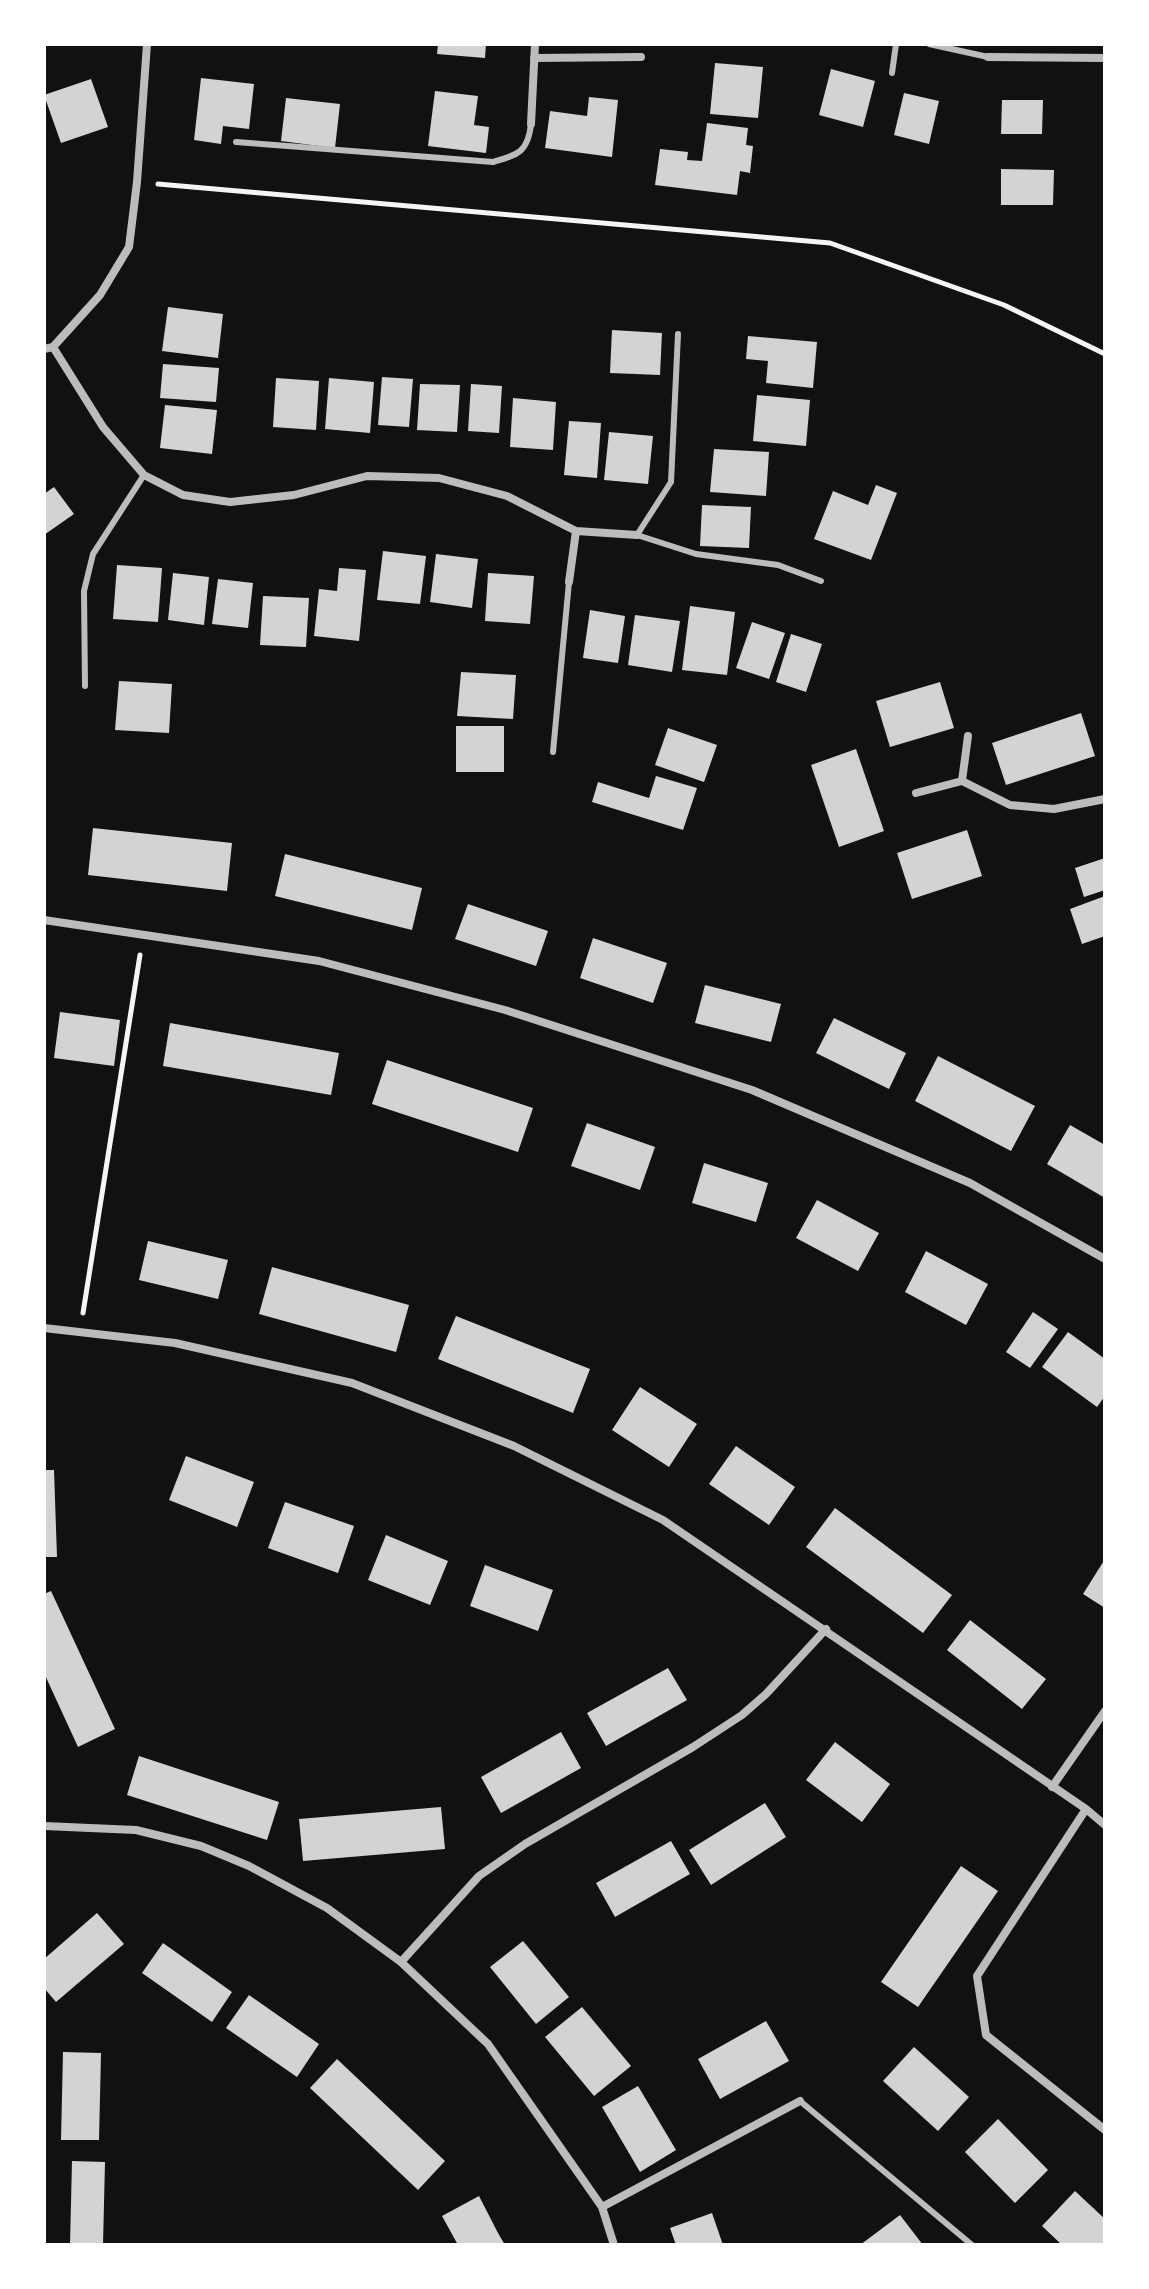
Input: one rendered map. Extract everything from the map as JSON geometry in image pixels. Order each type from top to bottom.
[{"type":"street","points":[[147,44],[129,247],[100,295],[48,348],[103,427],[144,475],[183,495],[230,502],[294,495],[367,476],[439,478],[507,496],[576,531],[637,535]]},
{"type":"street","points":[[531,124],[535,44]]},
{"type":"street","points":[[534,58],[641,57]]},
{"type":"street","points":[[988,57],[1105,58]]},
{"type":"street","points":[[569,582],[576,531]]},
{"type":"street","points":[[962,781],[968,736]]},
{"type":"street","points":[[916,793],[962,781],[1010,805],[1054,809],[1105,799]]},
{"type":"street","points":[[44,920],[333,965],[505,1010],[752,1090],[970,1183],[1105,1259]]},
{"type":"street","points":[[44,1328],[175,1343],[352,1383],[514,1446],[663,1520],[826,1629],[1105,1825]]},
{"type":"street","points":[[401,1962],[479,1876],[525,1844],[680,1755],[742,1715],[766,1694],[826,1629]]},
{"type":"street","points":[[1052,1787],[1105,1711]]},
{"type":"street","points":[[1086,1809],[977,1976],[986,2035],[1105,2130]]},
{"type":"street","points":[[44,1826],[136,1830],[201,1846],[249,1866],[327,1908],[401,1962],[488,2044],[602,2207],[614,2245]]},
{"type":"street","points":[[602,2207],[800,2101]]},
{"type":"lane","points":[[892,73],[896,44]]},
{"type":"lane","points":[[929,44],[988,57]]},
{"type":"lane","points":[[236,142],[493,162],[518,155],[529,139],[531,124]]},
{"type":"lane","points":[[678,334],[671,482],[637,535],[696,554],[778,565],[821,581]]},
{"type":"lane","points":[[85,686],[84,591],[93,554],[144,475]]},
{"type":"lane","points":[[553,752],[569,582]]},
{"type":"lane","points":[[800,2101],[972,2245]]},
{"type":"path","points":[[137,182],[830,243],[1004,305],[1105,354]]},
{"type":"path","points":[[80,1332],[143,935]]},
{"type":"building","points":[[438,44],[486,44],[485,58],[437,54]]},
{"type":"building","points":[[715,63],[763,67],[758,118],[710,114]]},
{"type":"building","points":[[831,69],[875,81],[863,127],[819,115]]},
{"type":"building","points":[[201,78],[254,84],[249,129],[223,126],[221,144],[194,140]]},
{"type":"building","points":[[91,79],[108,127],[61,143],[44,95]]},
{"type":"building","points":[[435,91],[478,96],[474,125],[489,127],[486,153],[428,146]]},
{"type":"building","points":[[904,93],[939,101],[929,144],[894,135]]},
{"type":"building","points":[[589,97],[618,100],[612,157],[545,148],[550,111],[587,116]]},
{"type":"building","points":[[286,98],[340,104],[335,148],[281,141]]},
{"type":"building","points":[[1002,100],[1043,100],[1042,134],[1001,134]]},
{"type":"building","points":[[707,123],[748,128],[746,145],[753,146],[750,173],[740,171],[737,195],[655,185],[660,149],[688,152],[687,160],[702,161]]},
{"type":"building","points":[[1001,169],[1054,170],[1053,205],[1001,205]]},
{"type":"building","points":[[168,307],[223,314],[218,358],[162,351]]},
{"type":"building","points":[[612,330],[662,333],[660,375],[610,373]]},
{"type":"building","points":[[748,336],[817,342],[813,388],[766,383],[768,361],[746,359]]},
{"type":"building","points":[[163,364],[219,368],[216,402],[160,398]]},
{"type":"building","points":[[382,377],[413,379],[409,427],[378,425]]},
{"type":"building","points":[[276,378],[319,381],[316,430],[273,427]]},
{"type":"building","points":[[329,378],[374,382],[370,433],[325,429]]},
{"type":"building","points":[[420,384],[460,385],[457,432],[417,430]]},
{"type":"building","points":[[471,384],[502,386],[499,433],[468,431]]},
{"type":"building","points":[[757,395],[810,400],[806,446],[753,441]]},
{"type":"building","points":[[513,398],[556,402],[553,450],[510,447]]},
{"type":"building","points":[[165,405],[217,410],[212,454],[160,448]]},
{"type":"building","points":[[569,421],[601,423],[597,478],[564,475]]},
{"type":"building","points":[[609,432],[653,436],[648,484],[604,480]]},
{"type":"building","points":[[714,449],[769,452],[766,496],[710,492]]},
{"type":"building","points":[[876,485],[897,493],[871,560],[814,539],[833,491],[868,505]]},
{"type":"building","points":[[54,487],[74,514],[44,535],[44,494]]},
{"type":"building","points":[[702,505],[751,507],[749,548],[700,546]]},
{"type":"building","points":[[383,551],[426,556],[420,604],[377,600]]},
{"type":"building","points":[[436,554],[478,559],[472,608],[430,602]]},
{"type":"building","points":[[117,565],[162,568],[158,622],[113,619]]},
{"type":"building","points":[[339,568],[366,570],[359,641],[314,636],[319,589],[337,591]]},
{"type":"building","points":[[173,573],[209,577],[204,625],[168,620]]},
{"type":"building","points":[[488,573],[534,576],[530,624],[485,621]]},
{"type":"building","points":[[218,579],[253,583],[248,628],[212,624]]},
{"type":"building","points":[[263,596],[309,598],[306,647],[260,645]]},
{"type":"building","points":[[690,606],[735,612],[727,675],[682,670]]},
{"type":"building","points":[[590,610],[625,616],[618,663],[583,658]]},
{"type":"building","points":[[635,615],[680,621],[672,672],[628,665]]},
{"type":"building","points":[[752,622],[785,633],[769,679],[736,668]]},
{"type":"building","points":[[791,634],[822,644],[806,692],[776,682]]},
{"type":"building","points":[[461,672],[516,675],[513,719],[457,716]]},
{"type":"building","points":[[119,681],[172,684],[169,733],[115,730]]},
{"type":"building","points":[[940,682],[954,728],[890,747],[876,701]]},
{"type":"building","points":[[1081,713],[1095,756],[1006,785],[992,743]]},
{"type":"building","points":[[456,726],[504,726],[504,772],[456,772]]},
{"type":"building","points":[[668,728],[717,745],[704,782],[655,765]]},
{"type":"building","points":[[856,749],[884,831],[839,847],[811,765]]},
{"type":"building","points":[[656,776],[697,788],[683,830],[592,802],[598,782],[649,798]]},
{"type":"building","points":[[93,828],[232,843],[227,891],[88,875]]},
{"type":"building","points":[[967,830],[982,876],[912,899],[897,853]]},
{"type":"building","points":[[285,854],[422,888],[412,930],[275,896]]},
{"type":"building","points":[[1105,858],[1105,890],[1084,897],[1075,868]]},
{"type":"building","points":[[1105,896],[1105,936],[1082,944],[1070,909]]},
{"type":"building","points":[[468,904],[548,931],[536,966],[455,939]]},
{"type":"building","points":[[593,938],[667,963],[653,1003],[580,978]]},
{"type":"building","points":[[705,985],[781,1004],[771,1042],[695,1023]]},
{"type":"building","points":[[60,1012],[120,1020],[114,1066],[54,1058]]},
{"type":"building","points":[[834,1018],[906,1053],[889,1089],[816,1053]]},
{"type":"building","points":[[170,1023],[339,1053],[331,1095],[163,1066]]},
{"type":"building","points":[[938,1056],[1035,1106],[1011,1151],[915,1101]]},
{"type":"building","points":[[387,1060],[533,1108],[518,1152],[372,1104]]},
{"type":"building","points":[[587,1123],[655,1147],[640,1190],[571,1166]]},
{"type":"building","points":[[1070,1125],[1105,1145],[1105,1198],[1047,1164]]},
{"type":"building","points":[[704,1163],[768,1183],[756,1222],[692,1203]]},
{"type":"building","points":[[817,1200],[879,1233],[858,1271],[796,1238]]},
{"type":"building","points":[[148,1241],[228,1260],[218,1299],[139,1280]]},
{"type":"building","points":[[926,1251],[988,1284],[966,1325],[905,1292]]},
{"type":"building","points":[[272,1267],[409,1305],[396,1352],[259,1314]]},
{"type":"building","points":[[1033,1312],[1058,1329],[1030,1368],[1006,1352]]},
{"type":"building","points":[[456,1316],[590,1369],[573,1413],[438,1359]]},
{"type":"building","points":[[1068,1332],[1105,1359],[1105,1396],[1097,1407],[1042,1367]]},
{"type":"building","points":[[640,1387],[697,1424],[669,1467],[612,1430]]},
{"type":"building","points":[[736,1446],[795,1487],[769,1525],[709,1484]]},
{"type":"building","points":[[186,1456],[254,1482],[237,1527],[169,1500]]},
{"type":"building","points":[[44,1470],[54,1470],[57,1557],[44,1557]]},
{"type":"building","points":[[285,1502],[354,1526],[338,1573],[268,1548]]},
{"type":"building","points":[[835,1508],[952,1595],[923,1633],[806,1547]]},
{"type":"building","points":[[386,1535],[448,1561],[430,1605],[368,1580]]},
{"type":"building","points":[[1105,1559],[1105,1608],[1083,1594]]},
{"type":"building","points":[[485,1565],[553,1590],[538,1631],[470,1606]]},
{"type":"building","points":[[51,1591],[115,1729],[78,1747],[44,1673],[44,1594]]},
{"type":"building","points":[[970,1620],[1046,1679],[1022,1709],[947,1650]]},
{"type":"building","points":[[668,1668],[687,1700],[606,1746],[587,1713]]},
{"type":"building","points":[[561,1732],[581,1768],[501,1813],[481,1777]]},
{"type":"building","points":[[835,1742],[890,1784],[862,1822],[806,1780]]},
{"type":"building","points":[[139,1756],[279,1802],[267,1840],[127,1795]]},
{"type":"building","points":[[765,1803],[786,1837],[711,1885],[689,1850]]},
{"type":"building","points":[[441,1807],[445,1849],[303,1861],[299,1819]]},
{"type":"building","points":[[671,1841],[690,1874],[615,1917],[596,1883]]},
{"type":"building","points":[[961,1866],[998,1891],[918,2007],[881,1982]]},
{"type":"building","points":[[97,1913],[124,1944],[56,2002],[44,1988],[44,1959]]},
{"type":"building","points":[[523,1941],[569,1997],[536,2024],[490,1967]]},
{"type":"building","points":[[163,1943],[232,1992],[212,2022],[142,1973]]},
{"type":"building","points":[[249,1995],[319,2044],[297,2077],[226,2028]]},
{"type":"building","points":[[582,2007],[631,2066],[594,2096],[545,2037]]},
{"type":"building","points":[[766,2021],[789,2061],[720,2099],[698,2059]]},
{"type":"building","points":[[914,2047],[969,2097],[938,2131],[883,2081]]},
{"type":"building","points":[[63,2052],[101,2053],[99,2140],[61,2140]]},
{"type":"building","points":[[337,2059],[445,2161],[418,2190],[310,2088]]},
{"type":"building","points":[[638,2086],[676,2150],[640,2172],[602,2107]]},
{"type":"building","points":[[998,2119],[1048,2170],[1015,2203],[965,2152]]},
{"type":"building","points":[[72,2161],[105,2162],[103,2245],[70,2245]]},
{"type":"building","points":[[1075,2191],[1105,2219],[1105,2245],[1062,2245],[1042,2226]]},
{"type":"building","points":[[479,2196],[505,2245],[458,2245],[442,2216]]},
{"type":"building","points":[[712,2213],[723,2245],[676,2245],[670,2228]]},
{"type":"building","points":[[900,2215],[923,2245],[860,2245]]}]
